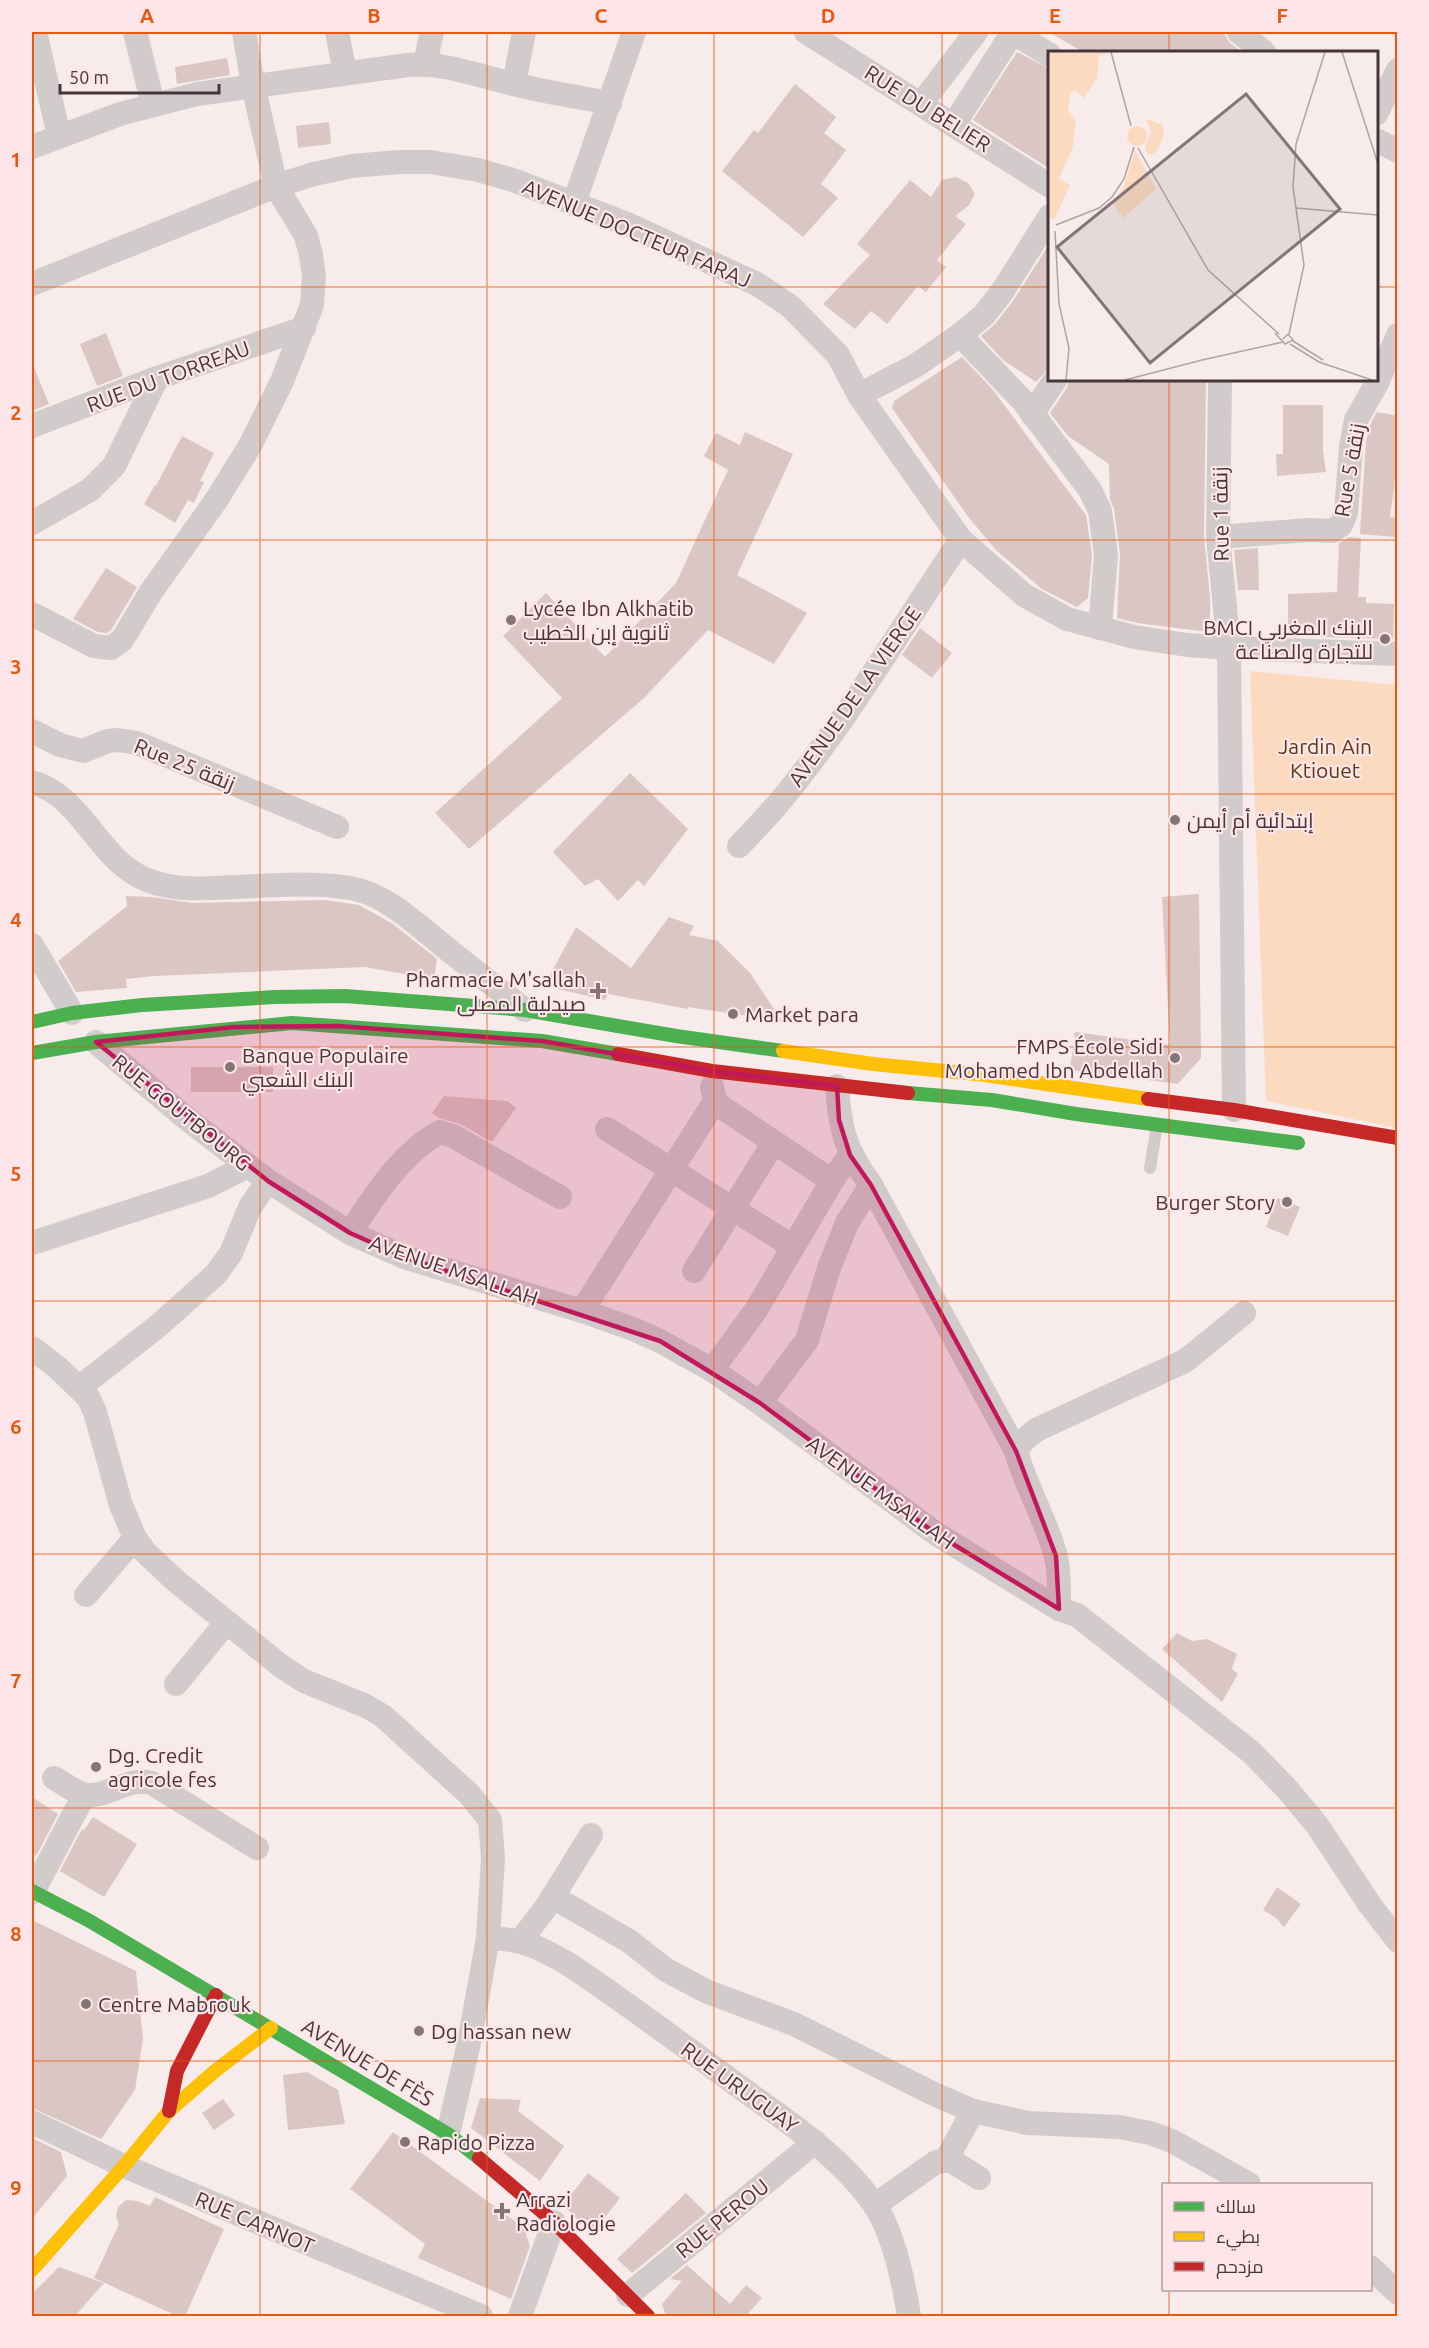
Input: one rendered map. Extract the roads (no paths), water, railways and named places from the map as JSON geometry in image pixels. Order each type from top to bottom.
[{"type":"main road","points":[[32,1022],[72,1013],[142,1005],[345,996],[525,1010],[676,1036],[873,1065],[985,1075],[1234,1110],[1398,1138]]},
{"type":"main road","points":[[32,1053],[96,1042],[292,1023],[542,1041],[712,1071],[837,1086],[992,1100],[1076,1114],[1314,1145]]},
{"type":"main road","name":"AVENUE DE FÈS","points":[[32,1892],[88,1920],[448,2134],[507,2181],[554,2223],[648,2316]]},
{"type":"main road","points":[[169,2111],[177,2071],[216,1995]]},
{"type":"main road","points":[[32,2270],[124,2166],[169,2111],[215,2071],[271,2028]]},
{"type":"street","points":[[35,32],[59,136]]},
{"type":"street","points":[[135,32],[153,104]]},
{"type":"street","points":[[32,614],[101,648],[107,649],[117,645],[251,444],[265,418],[304,328],[312,304],[314,277],[311,255],[306,236],[276,186],[253,85],[244,32]]},
{"type":"street","points":[[337,32],[345,73]]},
{"type":"street","points":[[425,63],[432,32]]},
{"type":"street","points":[[514,84],[524,32]]},
{"type":"street","points":[[574,203],[634,32]]},
{"type":"street","name":"RUE DU BELIER","points":[[806,32],[1048,185]]},
{"type":"street","points":[[921,104],[976,32]]},
{"type":"street","points":[[954,124],[1013,32],[1048,54]]},
{"type":"street","points":[[1239,32],[1263,51]]},
{"type":"street","points":[[32,147],[153,104],[253,85],[425,63],[610,103]]},
{"type":"street","points":[[1378,112],[1398,70]]},
{"type":"street","points":[[1378,141],[1398,151]]},
{"type":"street","name":"AVENUE DOCTEUR FARAJ","points":[[32,284],[276,186],[314,174],[352,166],[399,162],[431,162],[478,170],[513,180],[574,203],[707,259],[757,284],[790,306],[838,355],[859,395],[961,540],[1024,595],[1066,619],[1134,637],[1187,645],[1398,654]]},
{"type":"street","points":[[859,395],[915,366],[960,335],[984,315],[1002,292],[1048,219]]},
{"type":"street","name":"RUE DU TORREAU","points":[[32,426],[157,378],[304,328]]},
{"type":"street","points":[[960,335],[1032,414],[1090,490],[1100,510],[1106,555],[1100,628]]},
{"type":"street","name":"Rue 5 زنقة","points":[[1378,381],[1398,335]]},
{"type":"street","points":[[32,523],[90,490],[114,466],[157,378]]},
{"type":"street","points":[[1032,414],[1054,381]]},
{"type":"street","name":"Rue 1 زنقة","points":[[1220,381],[1218,537],[1229,648],[1234,1110]]},
{"type":"street","name":"Rue 5 زنقة","points":[[1218,537],[1310,530],[1332,531],[1341,525],[1346,513],[1351,447],[1356,420],[1364,402],[1378,381]]},
{"type":"street","name":"AVENUE DE LA VIERGE","points":[[740,846],[806,769],[872,675],[961,540]]},
{"type":"street","name":"Rue 25 زنقة","points":[[32,731],[60,745],[83,751],[108,741],[137,743],[337,827]]},
{"type":"street","points":[[32,782],[49,789],[67,802],[109,854],[138,876],[159,884],[187,889],[326,885],[361,891],[398,911],[525,1010]]},
{"type":"street","points":[[32,945],[72,1013]]},
{"type":"street","name":"RUE GOUTBOURG","points":[[96,1042],[186,1118],[268,1181]]},
{"type":"street","points":[[712,1071],[712,1093],[715,1101],[832,1181]]},
{"type":"street","points":[[837,1086],[839,1120],[850,1155],[871,1185],[1016,1451],[1056,1556],[1059,1577],[1059,1609]]},
{"type":"street","points":[[582,1311],[715,1101]]},
{"type":"street","points":[[607,1129],[793,1247]]},
{"type":"street","points":[[350,1233],[385,1182],[413,1152],[440,1132],[453,1136],[560,1197]]},
{"type":"street","points":[[694,1271],[774,1142]]},
{"type":"street","points":[[712,1370],[756,1310],[832,1181],[850,1155]]},
{"type":"street","points":[[32,1243],[208,1186],[248,1166]]},
{"type":"street","points":[[80,1387],[174,1314],[216,1274],[231,1253],[250,1207],[268,1181]]},
{"type":"street","name":"AVENUE MSALLAH","points":[[268,1181],[350,1233],[405,1257],[582,1311],[660,1341],[712,1370],[760,1403],[935,1533],[1059,1609],[1077,1615],[1251,1752],[1287,1789],[1317,1825],[1370,1905],[1398,1941]]},
{"type":"street","points":[[760,1403],[807,1340],[829,1268],[847,1222],[871,1185]]},
{"type":"street","points":[[1016,1451],[1023,1441],[1036,1430],[1185,1361],[1244,1313]]},
{"type":"street","points":[[32,1348],[80,1387],[88,1397],[95,1412],[121,1505],[135,1538],[158,1565],[281,1666],[304,1681],[366,1706],[383,1716],[469,1794],[490,1820],[493,1858],[488,1938],[469,2043],[448,2134]]},
{"type":"street","points":[[86,1595],[135,1538]]},
{"type":"street","points":[[176,1683],[226,1623]]},
{"type":"street","points":[[54,1778],[84,1795],[107,1791],[138,1781],[152,1783],[257,1848]]},
{"type":"street","points":[[32,1892],[84,1795]]},
{"type":"street","points":[[521,1940],[553,1897],[591,1835]]},
{"type":"street","points":[[553,1897],[629,1941],[666,1970],[708,1992],[794,2024],[973,2111],[1028,2123],[1119,2127],[1150,2133],[1172,2141],[1247,2183]]},
{"type":"street","name":"RUE URUGUAY","points":[[488,1938],[521,1940],[547,1952],[598,1984],[815,2142],[846,2170],[875,2205],[896,2256],[909,2316]]},
{"type":"street","points":[[946,2160],[973,2111]]},
{"type":"street","name":"RUE CARNOT","points":[[32,2122],[124,2166],[481,2316]]},
{"type":"street","name":"RUE PEROU","points":[[628,2295],[815,2142]]},
{"type":"street","points":[[875,2205],[930,2165],[946,2160],[953,2161],[979,2178]]},
{"type":"street","points":[[520,2316],[554,2223]]},
{"type":"street","points":[[1372,2268],[1398,2293]]},
{"type":"lane","points":[[1150,1168],[1157,1124]]},
{"type":"place","name":"Lycée Ibn Alkhatib ثانوية إبن الخطيب","points":[[511,620]]},
{"type":"place","name":"BMCI البنك المغربي للتجارة والصناعة","points":[[1385,639]]},
{"type":"place","name":"إبتدائية أم أيمن","points":[[1175,820]]},
{"type":"place","name":"Pharmacie M'sallah صيدلية المصلى","points":[[598,991]]},
{"type":"place","name":"Market para","points":[[733,1014]]},
{"type":"place","name":"FMPS École Sidi Mohamed Ibn Abdellah","points":[[1175,1058]]},
{"type":"place","name":"Banque Populaire البنك الشعبي","points":[[230,1067]]},
{"type":"place","name":"Burger Story","points":[[1287,1202]]},
{"type":"place","name":"Dg. Credit agricole fes","points":[[96,1767]]},
{"type":"place","name":"Centre Mabrouk","points":[[86,2004]]},
{"type":"place","name":"Dg hassan new","points":[[419,2031]]},
{"type":"place","name":"Rapido Pizza","points":[[405,2142]]},
{"type":"place","name":"Arrazi Radiologie","points":[[502,2211]]},
{"type":"park label","name":"Jardin Ain Ktiouet","points":[[1325,758]]}]
